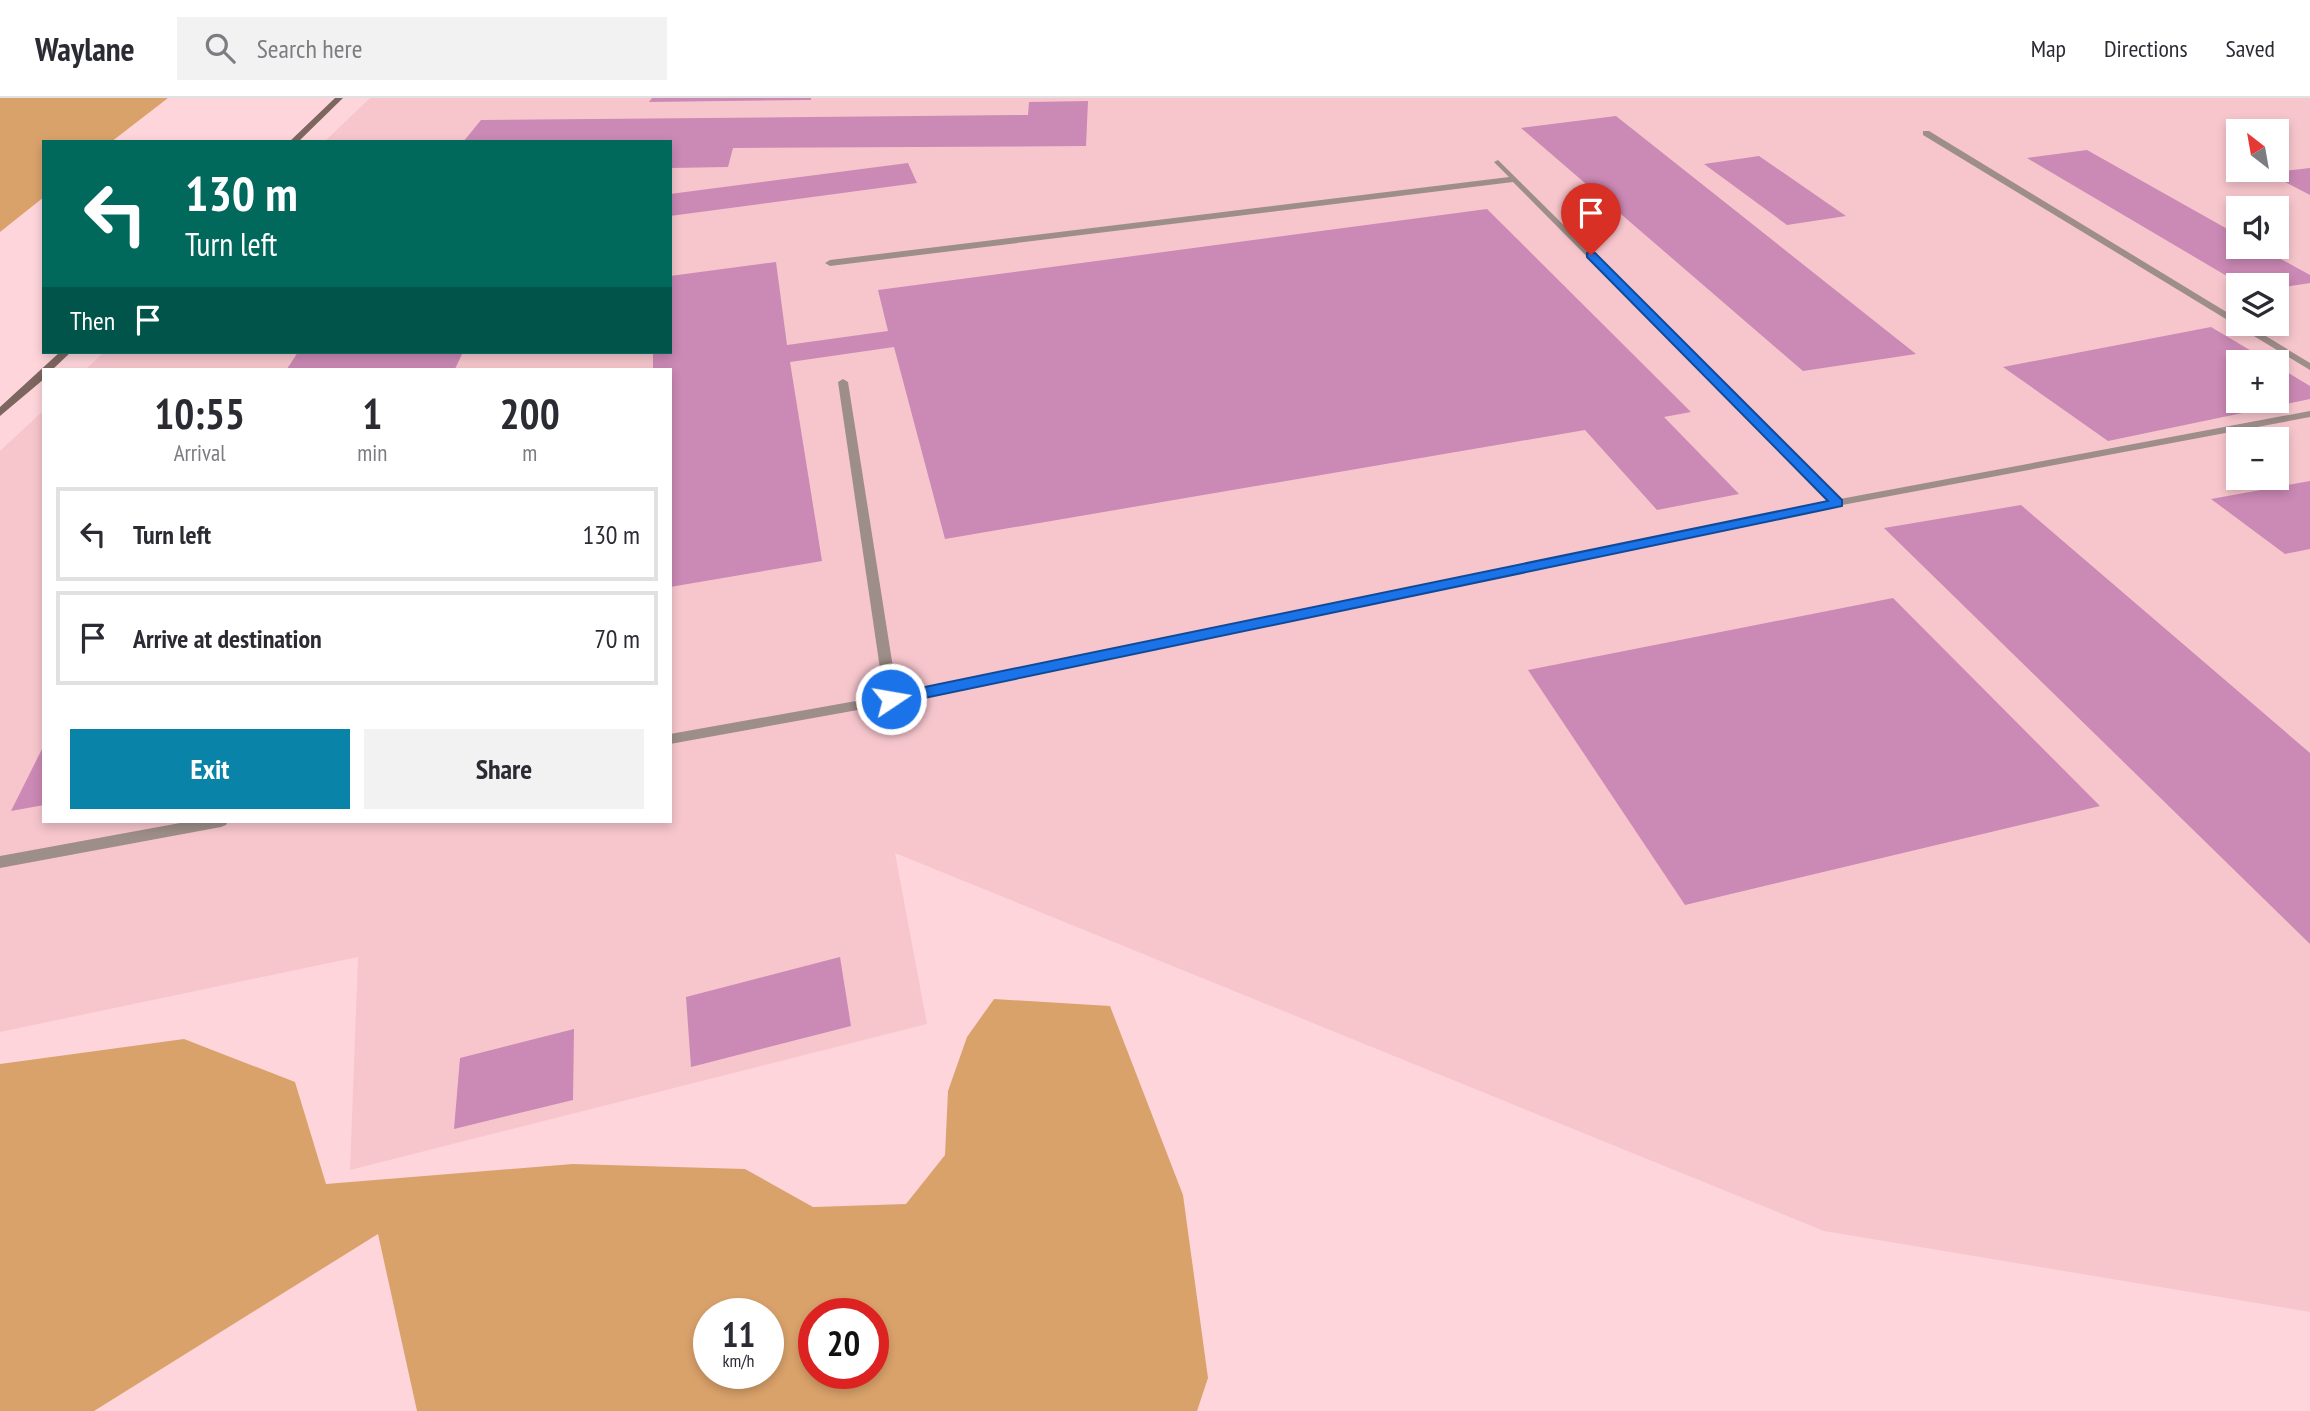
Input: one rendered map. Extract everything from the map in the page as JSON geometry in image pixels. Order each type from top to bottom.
[{"type":"main road","points":[[295,140],[339,98]]},
{"type":"main road","points":[[49,368],[64,354]]},
{"type":"main road","points":[[0,413],[42,375]]},
{"type":"lane","points":[[1926,133],[2226,315]]},
{"type":"lane","points":[[1498,162],[1838,503]]},
{"type":"lane","points":[[830,263],[1515,179]]},
{"type":"lane","points":[[2260,336],[2310,367]]},
{"type":"lane","points":[[843,382],[891,699]]},
{"type":"lane","points":[[672,739],[891,699],[1838,503],[2310,414]]},
{"type":"lane","points":[[0,862],[210,823]]},
{"type":"shaded area","points":[[0,98],[168,98],[114,140],[42,140],[42,199],[0,232]]},
{"type":"shaded area","points":[[370,98],[2310,98],[2310,1312],[1824,1231],[895,853],[927,1024],[350,1170],[358,957],[0,1032],[0,451],[42,412],[42,823],[672,823],[672,368],[87,368],[102,354],[672,354],[672,140],[326,140]]},
{"type":"shaded area","points":[[994,999],[1110,1006],[1183,1195],[1208,1378],[1197,1411],[417,1411],[378,1234],[94,1411],[0,1411],[0,1064],[184,1039],[295,1082],[326,1184],[573,1164],[745,1169],[813,1207],[906,1204],[945,1155],[948,1091],[967,1037]]},
{"type":"building","points":[[652,98],[811,98],[811,100],[649,102]]},
{"type":"building","points":[[1088,101],[1086,146],[733,148],[728,167],[672,168],[672,140],[465,140],[481,120],[1028,115],[1029,102]]},
{"type":"building","points":[[1616,116],[1916,354],[1803,371],[1521,128]]},
{"type":"building","points":[[2087,150],[2226,228],[2226,259],[2281,259],[2310,275],[2310,283],[2289,286],[2289,273],[2226,273],[2226,276],[2027,158]]},
{"type":"building","points":[[1759,156],[1846,216],[1787,225],[1704,164]]},
{"type":"building","points":[[908,163],[917,183],[672,216],[672,194]]},
{"type":"building","points":[[2310,168],[2310,195],[2285,182],[2289,182],[2289,170]]},
{"type":"building","points":[[1487,209],[1691,412],[1664,417],[1739,494],[1657,510],[1585,430],[945,539],[894,347],[790,362],[822,561],[672,587],[672,368],[653,368],[653,354],[672,354],[672,276],[776,262],[787,345],[888,331],[878,290]]},
{"type":"building","points":[[2211,327],[2250,350],[2226,350],[2226,413],[2243,413],[2108,441],[2003,367]]},
{"type":"building","points":[[297,354],[462,354],[455,368],[288,368]]},
{"type":"building","points":[[2289,373],[2310,386],[2310,399],[2289,403]]},
{"type":"building","points":[[2310,481],[2310,549],[2285,554],[2211,499],[2260,490],[2289,490],[2289,485]]},
{"type":"building","points":[[2021,505],[2310,753],[2310,944],[1884,528]]},
{"type":"building","points":[[1893,598],[2100,806],[1685,905],[1528,670]]},
{"type":"building","points":[[42,749],[42,805],[11,811]]},
{"type":"building","points":[[840,957],[851,1026],[691,1067],[686,997]]},
{"type":"building","points":[[574,1029],[573,1100],[454,1129],[460,1058]]},
{"type":"route","points":[[891,699],[1838,503],[1591,255]]}]
